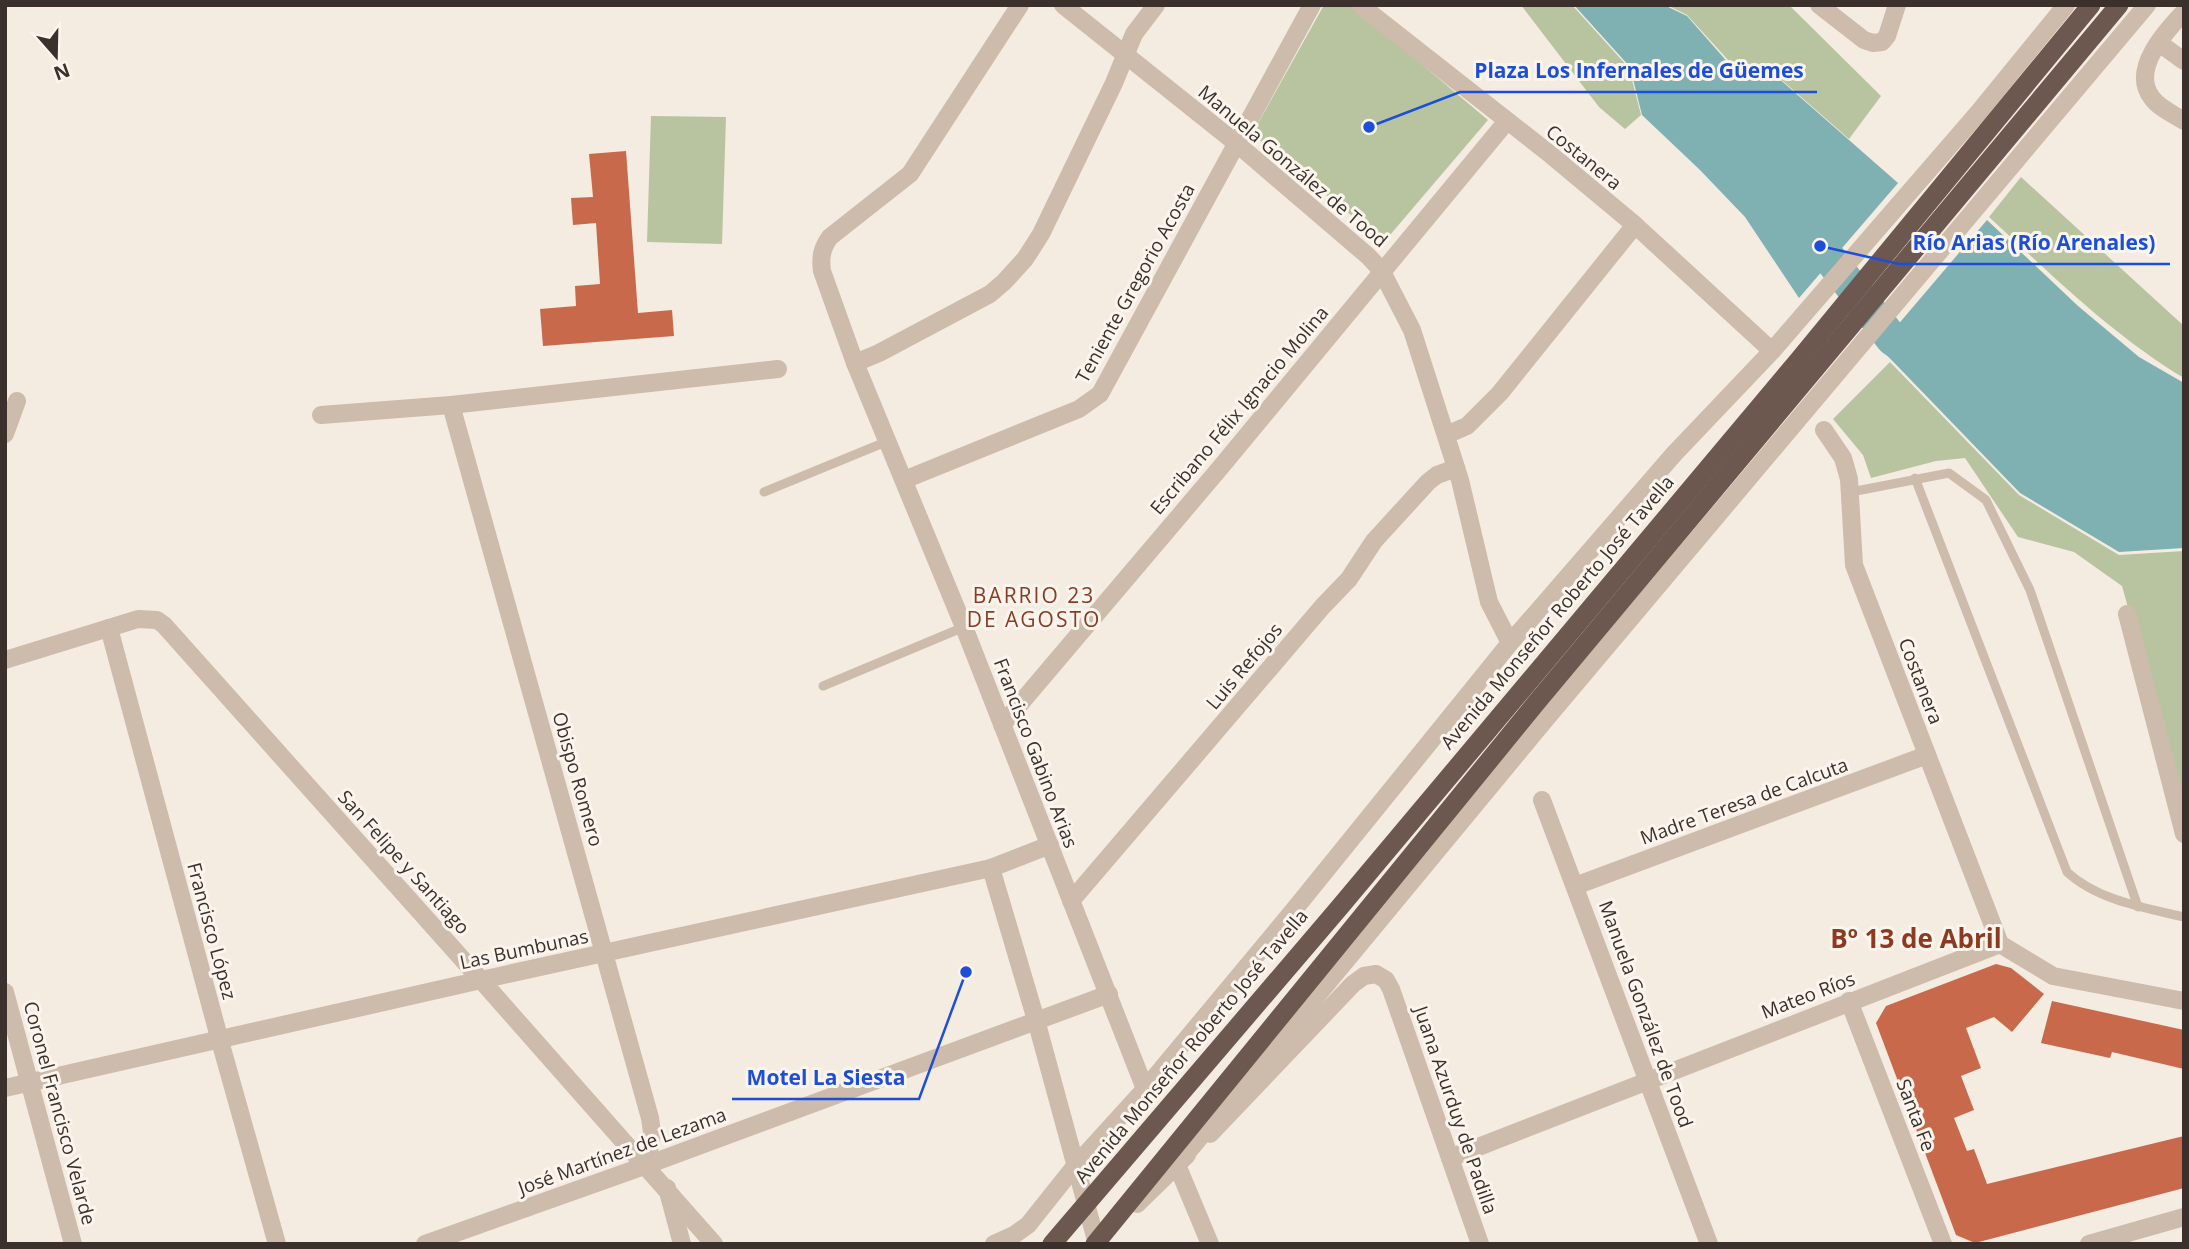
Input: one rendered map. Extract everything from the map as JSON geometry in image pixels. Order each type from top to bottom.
[{"type":"highway","name":"Avenida Monseñor Roberto José Tavella","points":[[1052,1244],[1797,362],[1985,119],[2091,5]]},
{"type":"highway","points":[[1096,1243],[1536,703],[1822,376],[2015,146],[2119,5]]},
{"type":"street","name":"Francisco Gabino Arias","points":[[1020,5],[910,174],[830,237],[821,254],[822,271],[855,363],[964,627],[1144,1089]]},
{"type":"street","name":"Manuela González de Tood","points":[[1063,5],[1236,143],[1381,270],[1412,330],[1456,468],[1489,602],[1510,643]]},
{"type":"street","points":[[855,363],[990,294],[1018,267],[1041,233],[1114,83],[1134,34],[1156,5]]},
{"type":"street","name":"Teniente Gregorio Acosta","points":[[904,480],[1079,409],[1100,394],[1312,5]]},
{"type":"street","name":"Costanera","points":[[1360,5],[1635,226],[1773,351]]},
{"type":"street","points":[[1819,5],[1864,40],[1873,43],[1882,42],[1887,36],[1897,5]]},
{"type":"street","points":[[994,1244],[1028,1225],[1075,1166],[1144,1089],[1293,911],[1510,643],[1674,454],[1773,351],[1985,119],[2066,5]]},
{"type":"street","points":[[2015,146],[2147,5]]},
{"type":"street","points":[[2184,12],[2159,43],[2146,69],[2144,82],[2151,98],[2184,121]]},
{"type":"street","points":[[2159,43],[2184,61]]},
{"type":"street","name":"Escribano Félix Ignacio Molina","points":[[1002,725],[1220,468],[1381,270],[1507,121]]},
{"type":"street","points":[[1446,435],[1466,426],[1500,393],[1635,226]]},
{"type":"street","points":[[321,415],[451,405],[778,369]]},
{"type":"street","points":[[991,868],[1036,1020],[1096,1243],[1177,1165],[1822,376]]},
{"type":"street","points":[[5,434],[17,401]]},
{"type":"street","name":"Obispo Romero","points":[[451,405],[650,1118],[652,1132],[647,1165]]},
{"type":"street","name":"Costanera","points":[[1824,430],[1843,458],[1851,492],[1854,565],[2000,944]]},
{"type":"street","name":"Luis Refojos","points":[[1071,901],[1322,606],[1349,579],[1374,541],[1437,475],[1456,468]]},
{"type":"street","points":[[2127,614],[2184,834]]},
{"type":"street","name":"San Felipe y Santiago","points":[[109,628],[138,619],[157,620],[164,625],[647,1165],[713,1244]]},
{"type":"street","points":[[5,660],[109,628]]},
{"type":"street","name":"Francisco López","points":[[109,628],[277,1244]]},
{"type":"street","name":"Madre Teresa de Calcuta","points":[[1575,886],[1927,755]]},
{"type":"street","name":"Manuela González de Tood","points":[[1542,800],[1709,1244]]},
{"type":"street","name":"Las Bumbunas","points":[[5,1088],[991,868],[1050,845]]},
{"type":"street","points":[[2000,944],[2053,976],[2184,1000]]},
{"type":"street","name":"Mateo Ríos","points":[[1450,1158],[2000,944]]},
{"type":"street","name":"Juana Azurduy de Padilla","points":[[1177,1165],[1230,1116],[1353,984],[1364,976],[1376,974],[1386,980],[1391,989],[1480,1244]]},
{"type":"street","name":"Coronel Francisco Velarde","points":[[5,992],[74,1244]]},
{"type":"street","name":"José Martínez de Lezama","points":[[425,1244],[476,1235],[647,1165],[1109,994]]},
{"type":"street","name":"Santa Fe","points":[[1849,1002],[1943,1244]]},
{"type":"street","points":[[1177,1165],[1210,1244]]},
{"type":"street","points":[[667,1188],[682,1244]]},
{"type":"street","points":[[2089,1244],[2184,1217]]},
{"type":"lane","points":[[764,492],[888,441]]},
{"type":"lane","points":[[1851,492],[1950,473],[1986,500],[2031,590],[2138,907]]},
{"type":"lane","points":[[1915,478],[2067,872],[2079,883],[2138,907],[2184,917]]},
{"type":"lane","points":[[823,686],[964,627]]},
{"type":"green space","points":[[1324,5],[1351,5],[1488,120],[1384,242],[1252,134]]},
{"type":"green space","points":[[1521,5],[1572,5],[1629,68],[1641,115],[1625,129],[1599,107]]},
{"type":"green space","points":[[1667,5],[1789,5],[1881,96],[1849,139],[1768,68],[1739,72],[1687,15]]},
{"type":"green space","points":[[651,116],[726,117],[722,244],[647,242]]},
{"type":"green space","points":[[2021,177],[2184,326],[2184,378],[2107,323],[1989,217]]},
{"type":"green space","points":[[1890,362],[2019,495],[2119,555],[2184,551],[2184,808],[2122,586],[2074,552],[2018,537],[1965,458],[1936,461],[1871,478],[1863,455],[1833,419]]},
{"type":"water","points":[[1574,5],[1664,5],[1687,16],[1738,74],[1768,69],[1898,183],[1799,298],[1745,217],[1642,115],[1630,67]]},
{"type":"water","points":[[1987,220],[2078,306],[2139,357],[2184,383],[2184,548],[2119,552],[2020,493],[1879,347]]},
{"type":"building","points":[[626,151],[638,313],[672,310],[674,336],[543,346],[540,309],[576,306],[575,286],[600,284],[596,223],[573,225],[571,198],[593,197],[589,154]]},
{"type":"building","points":[[1996,964],[2011,968],[2044,994],[2012,1032],[1994,1017],[1966,1028],[1981,1068],[1961,1076],[1974,1110],[1954,1118],[1967,1151],[1974,1149],[1987,1184],[2184,1136],[2184,1188],[1975,1243],[1956,1235],[1876,1023],[1886,1006]]},
{"type":"building","points":[[2052,1001],[2184,1030],[2184,1069],[2112,1052],[2110,1058],[2041,1043]]},
{"type":"waterway","points":[[1803,227],[1892,339],[1926,363]]},
{"type":"place","name":"Plaza Los Infernales de Güemes","points":[[1369,127]]},
{"type":"place","name":"Río Arias (Río Arenales)","points":[[1820,246]]},
{"type":"place","name":"Motel La Siesta","points":[[966,972]]},
{"type":"district","name":"BARRIO 23 DE AGOSTO","points":[[1034,608]]},
{"type":"district","name":"Bº 13 de Abril","points":[[1916,939]]}]
